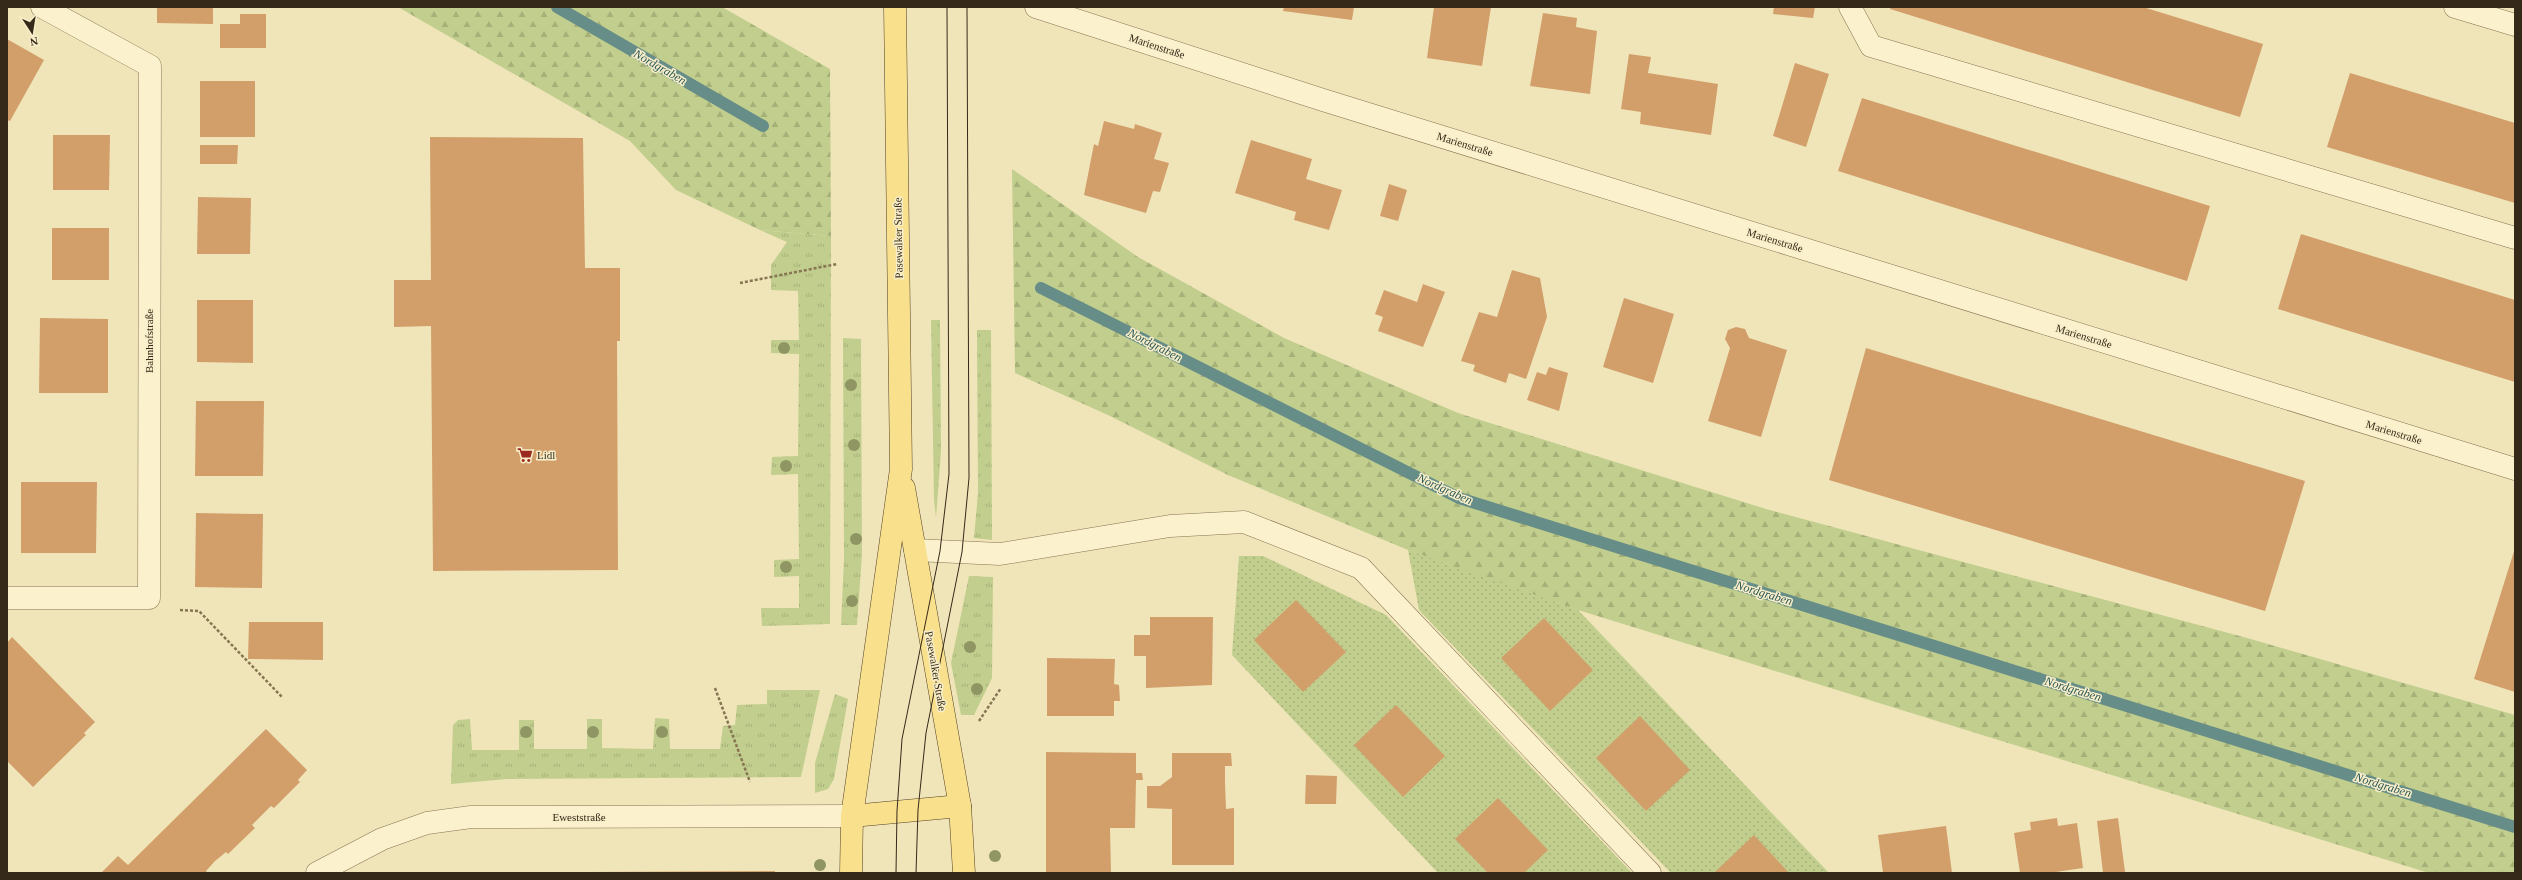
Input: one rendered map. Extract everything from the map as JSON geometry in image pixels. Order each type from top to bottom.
[{"type":"main road","name":"Pasewalker Straße","points":[[852,873],[852,816],[901,469],[895,7]]},
{"type":"main road","name":"Pasewalker Straße","points":[[901,469],[960,806],[964,873]]},
{"type":"main road","points":[[852,816],[960,806]]},
{"type":"street","name":"Bahnhofstraße","points":[[42,7],[150,66],[149,598]]},
{"type":"street","name":"Marienstraße","points":[[1036,7],[1323,100],[2515,469]]},
{"type":"street","points":[[1850,7],[1871,46],[2515,238]]},
{"type":"street","points":[[2455,7],[2515,25]]},
{"type":"street","points":[[915,550],[1000,554],[1170,526],[1244,522],[1361,568],[1650,873]]},
{"type":"street","points":[[7,598],[149,598]]},
{"type":"street","name":"Eweststraße","points":[[317,873],[382,839],[427,823],[470,817],[852,816]]},
{"type":"path","points":[[740,283],[837,264]]},
{"type":"path","points":[[149,598],[153,608],[199,611],[282,697]]},
{"type":"path","points":[[715,688],[750,782]]},
{"type":"path","points":[[994,699],[1001,688]]},
{"type":"green space","points":[[398,7],[722,7],[830,69],[831,236],[760,230],[676,190],[630,141]]},
{"type":"green space","points":[[1012,169],[1138,257],[1284,338],[1458,413],[1766,509],[2247,638],[2515,715],[2515,873],[2429,873],[1578,610],[1408,550],[1228,475],[1110,416],[1015,373]]},
{"type":"green space","points":[[760,230],[831,236],[830,624],[762,626],[761,608],[799,608],[799,576],[774,577],[774,560],[799,559],[798,474],[771,475],[772,457],[798,456],[799,354],[771,353],[771,340],[799,340],[798,291],[771,290],[771,265],[787,242]]},
{"type":"green space","points":[[931,320],[940,320],[941,451],[936,518],[934,499]]},
{"type":"green space","points":[[977,330],[991,330],[992,540],[974,538],[978,493]]},
{"type":"green space","points":[[843,338],[861,339],[862,554],[857,625],[841,625],[844,559]]},
{"type":"green space","points":[[1408,550],[1578,610],[1829,873],[1671,873],[1419,610]]},
{"type":"green space","points":[[1239,556],[1263,556],[1386,615],[1632,873],[1438,873],[1232,655]]},
{"type":"green space","points":[[969,576],[993,577],[992,678],[974,715],[961,715],[951,663]]},
{"type":"green space","points":[[767,690],[820,690],[801,777],[507,779],[451,784],[453,725],[458,720],[470,719],[472,750],[519,750],[519,720],[534,720],[534,749],[587,749],[587,719],[602,719],[602,748],[653,749],[655,718],[669,719],[670,749],[720,749],[723,726],[735,725],[737,705],[767,704]]},
{"type":"green space","points":[[835,694],[848,699],[834,779],[828,789],[815,793],[815,763]]},
{"type":"building","points":[[157,7],[213,7],[213,24],[157,23]]},
{"type":"building","points":[[1284,7],[1354,7],[1352,20],[1283,11]]},
{"type":"building","points":[[1434,7],[1491,7],[1482,66],[1427,58]]},
{"type":"building","points":[[1774,7],[1815,7],[1813,18],[1773,14]]},
{"type":"building","points":[[1891,7],[2143,7],[2263,44],[2240,117],[1890,9]]},
{"type":"building","points":[[1543,13],[1577,18],[1576,27],[1597,31],[1590,94],[1530,86]]},
{"type":"building","points":[[240,14],[266,14],[266,48],[220,48],[220,24],[240,24]]},
{"type":"building","points":[[7,39],[44,60],[10,121],[7,120]]},
{"type":"building","points":[[1629,54],[1651,57],[1648,73],[1718,84],[1711,135],[1640,124],[1641,112],[1621,109]]},
{"type":"building","points":[[1795,63],[1829,74],[1806,147],[1773,136]]},
{"type":"building","points":[[2350,73],[2515,123],[2515,203],[2327,147]]},
{"type":"building","points":[[200,81],[255,81],[255,137],[200,137]]},
{"type":"building","points":[[1862,98],[2210,206],[2187,281],[1838,171]]},
{"type":"building","points":[[1104,121],[1134,129],[1135,124],[1162,133],[1154,159],[1169,163],[1160,192],[1153,191],[1146,213],[1084,195],[1094,144],[1098,146]]},
{"type":"building","points":[[53,135],[110,135],[109,190],[53,190]]},
{"type":"building","name":"Lidl","points":[[430,137],[583,138],[585,268],[620,268],[620,341],[617,341],[618,570],[433,571],[431,326],[394,327],[394,280],[431,280]]},
{"type":"building","points":[[1251,140],[1312,159],[1306,179],[1342,190],[1329,230],[1294,220],[1296,212],[1235,193]]},
{"type":"building","points":[[200,145],[238,145],[237,164],[200,164]]},
{"type":"building","points":[[1389,184],[1407,190],[1398,221],[1380,216]]},
{"type":"building","points":[[198,197],[251,198],[250,254],[197,254]]},
{"type":"building","points":[[52,228],[109,228],[109,280],[52,280]]},
{"type":"building","points":[[2301,234],[2515,300],[2515,382],[2278,309]]},
{"type":"building","points":[[1512,270],[1540,278],[1547,317],[1526,379],[1509,373],[1506,383],[1473,371],[1475,365],[1461,361],[1479,312],[1497,317]]},
{"type":"building","points":[[1423,284],[1445,292],[1423,347],[1378,331],[1383,317],[1375,314],[1384,290],[1417,302]]},
{"type":"building","points":[[1624,298],[1674,314],[1653,383],[1603,367]]},
{"type":"building","points":[[197,300],[253,300],[253,363],[197,362]]},
{"type":"building","points":[[40,318],[108,319],[108,393],[39,393]]},
{"type":"building","points":[[1736,327],[1745,329],[1749,338],[1787,350],[1761,437],[1708,421],[1730,348],[1725,339],[1728,330]]},
{"type":"building","points":[[1866,348],[2305,481],[2265,611],[1829,480]]},
{"type":"building","points":[[1549,367],[1568,373],[1559,411],[1527,400],[1537,372],[1546,375]]},
{"type":"building","points":[[196,401],[264,401],[263,476],[195,476]]},
{"type":"building","points":[[21,482],[97,482],[96,553],[21,553]]},
{"type":"building","points":[[196,513],[263,514],[262,588],[195,587]]},
{"type":"building","points":[[2515,548],[2515,692],[2474,679]]},
{"type":"building","points":[[1296,600],[1346,652],[1303,692],[1254,640]]},
{"type":"building","points":[[1150,617],[1213,617],[1212,685],[1146,688],[1146,656],[1134,656],[1134,635],[1150,635]]},
{"type":"building","points":[[1544,618],[1593,670],[1550,711],[1501,658]]},
{"type":"building","points":[[249,622],[323,622],[323,660],[248,659]]},
{"type":"building","points":[[12,637],[95,722],[84,733],[86,735],[33,787],[7,761],[7,643]]},
{"type":"building","points":[[1047,658],[1115,659],[1114,684],[1119,685],[1120,701],[1114,701],[1114,716],[1047,716]]},
{"type":"building","points":[[1396,705],[1445,756],[1403,797],[1354,745]]},
{"type":"building","points":[[1640,716],[1690,770],[1646,811],[1596,758]]},
{"type":"building","points":[[266,729],[307,770],[298,780],[300,782],[274,808],[271,806],[252,825],[255,828],[228,854],[226,852],[215,861],[206,871],[208,873],[101,873],[118,856],[128,865]]},
{"type":"building","points":[[1046,752],[1136,753],[1136,773],[1142,773],[1143,780],[1136,780],[1135,828],[1110,828],[1111,873],[1046,873]]},
{"type":"building","points":[[1172,753],[1231,753],[1232,766],[1225,766],[1225,783],[1226,809],[1234,808],[1234,865],[1172,865],[1172,809],[1147,808],[1147,786],[1160,786],[1172,777]]},
{"type":"building","points":[[1306,775],[1337,776],[1336,804],[1305,804]]},
{"type":"building","points":[[1498,798],[1548,850],[1524,873],[1488,873],[1455,839]]},
{"type":"building","points":[[2057,818],[2058,826],[2077,823],[2083,868],[2049,873],[2020,873],[2014,833],[2031,830],[2030,822]]},
{"type":"building","points":[[2118,818],[2125,872],[2103,873],[2097,821]]},
{"type":"building","points":[[1946,826],[1952,873],[1883,873],[1878,835]]},
{"type":"building","points":[[1754,835],[1789,873],[1714,873]]},
{"type":"building","points":[[775,871],[775,873],[586,873],[586,872]]},
{"type":"waterway","name":"Nordgraben","points":[[557,7],[763,126]]},
{"type":"waterway","name":"Nordgraben","points":[[1041,288],[1459,498],[2515,827]]},
{"type":"tram line","points":[[896,873],[897,811],[902,739],[940,551],[949,474],[947,7]]},
{"type":"tram line","points":[[916,873],[918,810],[926,733],[962,552],[969,478],[967,7]]},
{"type":"place","name":"Lidl","points":[[525,455]]}]
